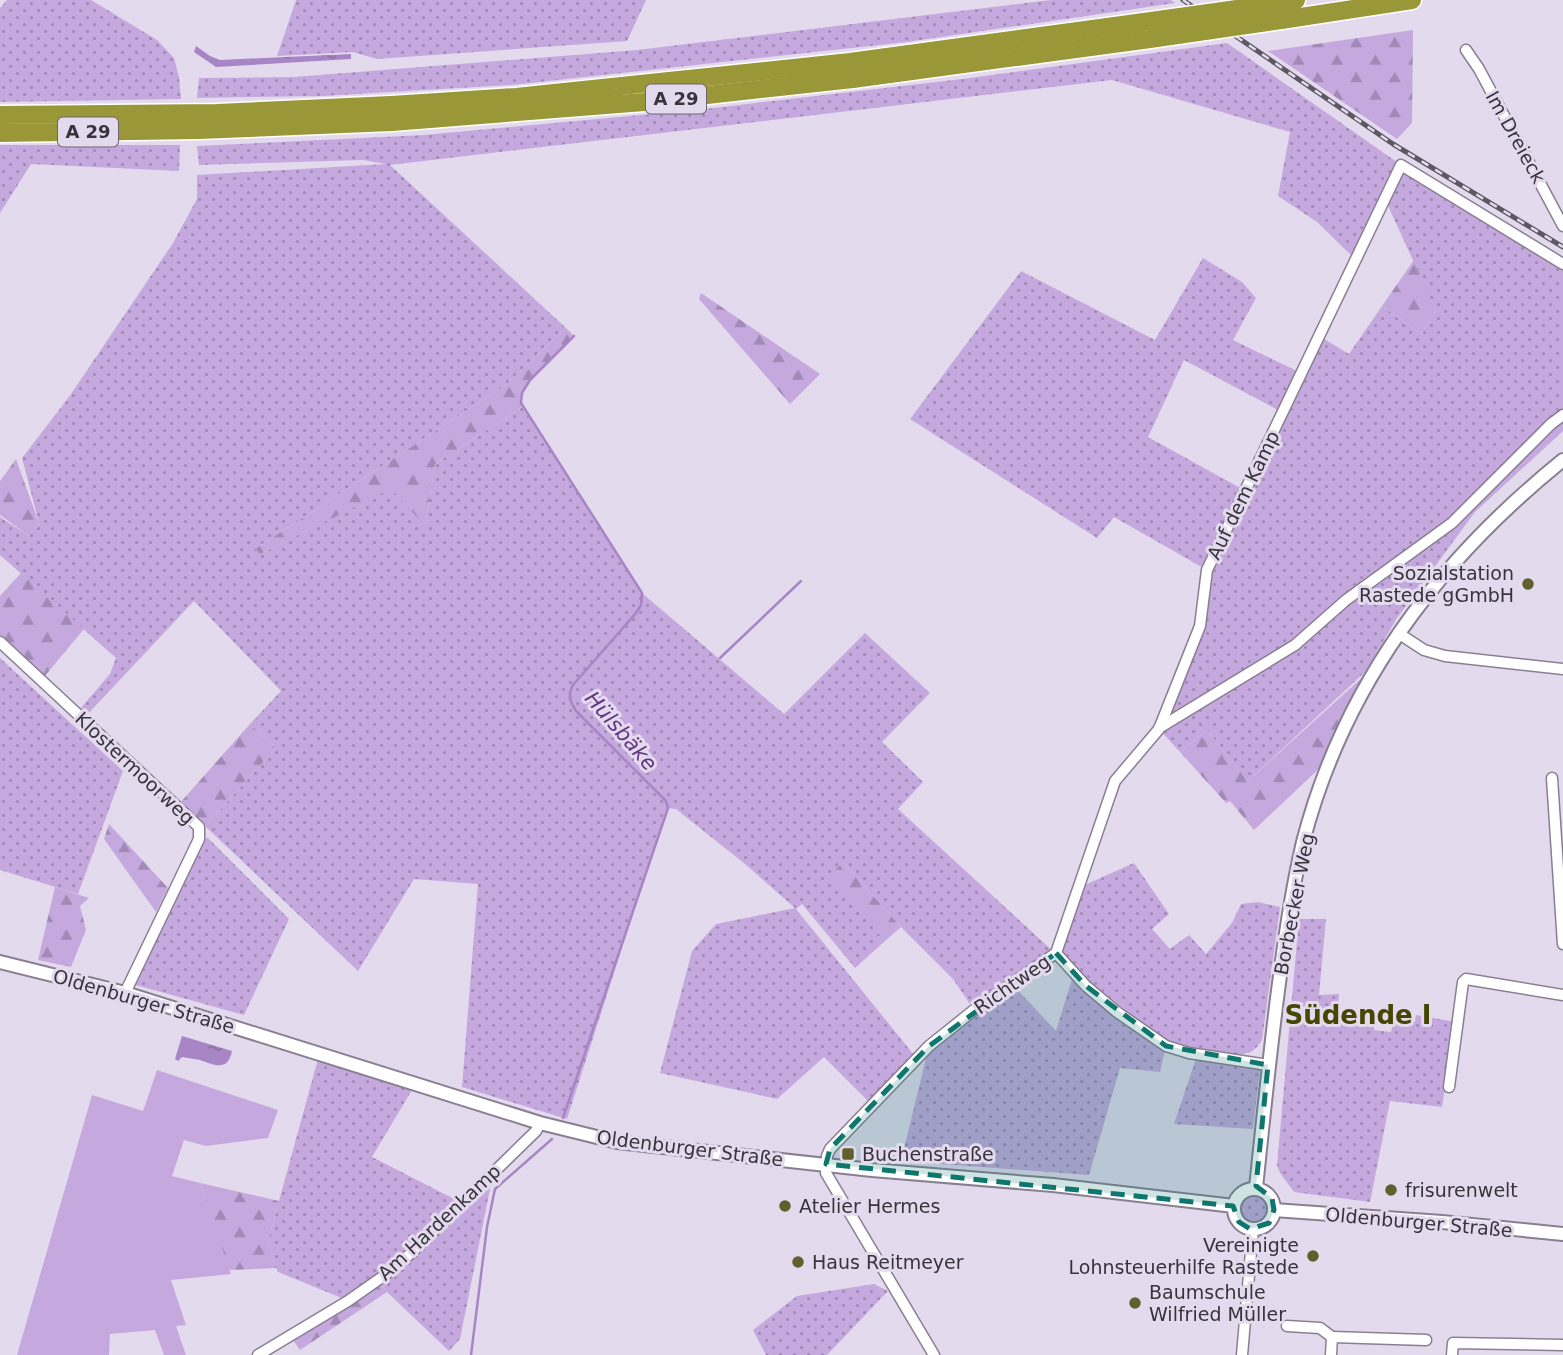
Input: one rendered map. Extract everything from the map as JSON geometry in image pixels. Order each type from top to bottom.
[{"type":"highway","name":"A 29","points":[[0,115],[175,123],[199,130],[393,122],[645,102],[853,79],[1285,7],[1412,0]]},
{"type":"highway","name":"A 29","points":[[0,133],[175,123],[217,113],[516,97],[1147,30]]},
{"type":"street","name":"Im Dreieck","points":[[1466,50],[1479,69],[1563,226]]},
{"type":"street","name":"Auf dem Kamp","points":[[1158,729],[1200,626],[1207,570],[1401,165],[1563,264]]},
{"type":"street","points":[[1158,729],[1295,645],[1346,600],[1452,523],[1563,415]]},
{"type":"street","name":"Borbecker Weg","points":[[1256,1188],[1268,1065],[1291,901],[1304,841],[1328,768],[1373,674],[1424,598],[1504,510],[1563,460]]},
{"type":"street","points":[[1398,633],[1424,650],[1445,656],[1563,669]]},
{"type":"street","name":"Klostermoorweg","points":[[0,642],[199,827],[200,839],[125,993]]},
{"type":"street","name":"Richtweg","points":[[826,1164],[830,1149],[929,1046],[974,1010],[1056,953],[1115,781],[1158,729]]},
{"type":"street","points":[[1552,778],[1563,944]]},
{"type":"street","points":[[1056,953],[1086,986],[1117,1012],[1166,1046],[1189,1053],[1268,1065]]},
{"type":"street","name":"Oldenburger Straße","points":[[0,962],[125,993],[540,1123],[617,1142],[1052,1185],[1234,1206]]},
{"type":"street","points":[[1449,1087],[1456,1022],[1463,982],[1466,979],[1563,995]]},
{"type":"street","name":"Am Hardenkamp","points":[[258,1355],[348,1301],[385,1275],[536,1131],[540,1123]]},
{"type":"street","points":[[826,1164],[826,1173],[836,1192],[886,1271],[934,1355]]},
{"type":"street","points":[[1256,1188],[1272,1198],[1275,1210],[1269,1223],[1253,1229],[1238,1222],[1234,1206],[1238,1196],[1256,1188]]},
{"type":"street","name":"Oldenburger Straße","points":[[1275,1210],[1563,1234]]},
{"type":"street","points":[[1242,1355],[1253,1229]]},
{"type":"street","points":[[1287,1326],[1320,1328],[1332,1337],[1426,1340]]},
{"type":"street","points":[[1331,1355],[1332,1337]]},
{"type":"street","points":[[1452,1355],[1453,1343],[1542,1350],[1563,1345]]},
{"type":"highlighted area","points":[[1056,953],[1086,986],[1166,1046],[1268,1065],[1256,1186],[1272,1198],[1274,1210],[1269,1223],[1250,1229],[1239,1222],[1233,1206],[826,1164],[830,1149],[929,1046]]},
{"type":"green space","points":[[7,0],[91,0],[157,40],[174,58],[181,99],[0,102],[0,8]]},
{"type":"green space","points":[[296,0],[646,0],[627,41],[377,59],[353,52],[277,56]]},
{"type":"green space","points":[[1051,0],[1171,0],[1175,3],[907,42],[512,85],[323,96],[197,98],[199,78],[294,77],[637,50]]},
{"type":"green space","points":[[1413,30],[1412,123],[1397,139],[1268,51]]},
{"type":"green space","points":[[1227,43],[1401,165],[1563,260],[1563,431],[1475,512],[1397,618],[1365,672],[1248,781],[1207,730],[1180,752],[1159,729],[1200,626],[1207,570],[1114,517],[1097,538],[910,419],[1021,271],[1155,340],[1203,258],[1242,282],[1256,298],[1233,340],[1301,373],[1282,412],[1184,360],[1148,437],[1242,489],[1213,558],[1248,492],[1321,337],[1349,354],[1382,306],[1422,334],[1436,311],[1385,199],[1355,259],[1317,222],[1278,196],[1290,132],[1112,80],[390,165],[566,328],[506,385],[255,549],[260,554],[391,488],[425,525],[435,464],[522,407],[642,593],[784,714],[865,633],[930,693],[882,742],[923,782],[898,809],[1055,953],[1078,888],[1134,863],[1169,914],[1152,929],[1170,949],[1189,935],[1206,954],[1232,923],[1241,904],[1258,902],[1280,907],[1262,1040],[1251,1052],[1239,1055],[1170,1043],[1091,982],[1086,985],[1120,1014],[1166,1046],[1160,1072],[1120,1068],[1089,1175],[901,1161],[929,1046],[974,1010],[953,979],[901,927],[843,862],[830,876],[885,941],[855,968],[802,904],[796,909],[914,1055],[869,1102],[824,1057],[777,1099],[660,1073],[692,951],[716,924],[795,908],[676,809],[667,808],[567,1119],[462,1087],[478,884],[414,879],[358,971],[205,826],[276,748],[250,724],[281,691],[194,601],[85,717],[79,710],[110,674],[116,658],[0,555],[0,517],[29,536],[39,523],[22,458],[69,397],[173,243],[197,199],[197,175],[386,164],[363,160],[199,165],[197,146],[424,135],[705,109],[962,79]],"holes":[[[1056,953],[1074,973],[1056,1031],[1012,984]]]},
{"type":"green space","points":[[0,145],[180,145],[179,171],[31,164],[0,213]]},
{"type":"green space","points":[[1414,260],[1436,311],[1422,334],[1382,306]]},
{"type":"green space","points":[[701,293],[820,374],[790,404],[699,299]]},
{"type":"green space","points":[[566,328],[574,336],[530,380],[522,393],[522,407],[435,464],[425,526],[391,489],[260,554],[255,549],[506,385]]},
{"type":"green space","points":[[16,459],[39,523],[29,536],[0,515],[0,481]]},
{"type":"green space","points":[[21,573],[84,629],[44,677],[0,635],[0,596]]},
{"type":"green space","points":[[0,658],[123,771],[78,894],[0,870]]},
{"type":"green space","points":[[1366,674],[1323,765],[1254,830],[1230,801],[1226,803],[1180,752],[1207,730],[1248,781]]},
{"type":"green space","points":[[250,724],[276,748],[205,826],[179,804]]},
{"type":"green space","points":[[109,824],[168,888],[156,912],[104,839]]},
{"type":"green space","points":[[208,838],[289,919],[244,1015],[132,984],[202,839]]},
{"type":"green space","points":[[843,862],[901,927],[885,941],[829,876]]},
{"type":"green space","points":[[55,887],[89,898],[80,906],[86,930],[71,967],[38,960]]},
{"type":"green space","points":[[1299,919],[1326,919],[1319,995],[1339,994],[1337,1021],[1374,1024],[1374,1030],[1391,1032],[1394,1019],[1415,1022],[1416,1015],[1456,1022],[1442,1107],[1390,1101],[1370,1202],[1294,1192],[1277,1165]]},
{"type":"green space","points":[[318,1059],[412,1090],[372,1157],[462,1203],[491,1184],[460,1339],[449,1351],[387,1292],[376,1277],[344,1299],[278,1272],[268,1241]]},
{"type":"green space","points":[[1196,1059],[1260,1070],[1253,1129],[1174,1124]]},
{"type":"green space","points":[[157,1070],[278,1110],[268,1138],[206,1146],[184,1140],[172,1176],[200,1183],[231,1274],[171,1280],[186,1325],[176,1326],[186,1355],[164,1355],[155,1330],[110,1334],[109,1355],[17,1355],[92,1095],[143,1111]]},
{"type":"green space","points":[[200,1183],[279,1201],[268,1241],[277,1268],[229,1270]]},
{"type":"green space","points":[[1254,1197],[1263,1201],[1267,1210],[1263,1219],[1254,1223],[1245,1219],[1241,1210],[1245,1201]]},
{"type":"green space","points":[[380,1283],[387,1292],[300,1350],[293,1340]]},
{"type":"green space","points":[[874,1284],[888,1291],[827,1355],[766,1355],[753,1330],[797,1296]]},
{"type":"water","points":[[196,46],[220,60],[351,54],[351,59],[216,67],[194,52]]},
{"type":"water","points":[[182,1036],[232,1051],[230,1058],[220,1065],[182,1057],[178,1061],[175,1059]]},
{"type":"waterway","name":"Hülsbäke","points":[[563,1118],[668,808],[666,801],[576,711],[570,698],[573,685],[636,613],[641,605],[642,593],[521,403],[522,393],[530,380],[574,336]]},
{"type":"waterway","points":[[720,658],[801,581]]},
{"type":"waterway","name":"Hülsbäke","points":[[471,1355],[487,1227],[495,1189],[552,1139]]},
{"type":"railway","points":[[1183,0],[1393,144],[1563,247]]},
{"type":"place","name":"Sozialstation Rastede gGmbH","points":[[1528,584]]},
{"type":"place","name":"Buchenstraße","points":[[848,1154]]},
{"type":"place","name":"frisurenwelt","points":[[1391,1190]]},
{"type":"place","name":"Atelier Hermes","points":[[785,1206]]},
{"type":"place","name":"Vereinigte Lohnsteuerhilfe Rastede","points":[[1313,1256]]},
{"type":"place","name":"Haus Reitmeyer","points":[[798,1262]]},
{"type":"place","name":"Baumschule Wilfried Müller","points":[[1135,1303]]},
{"type":"district","name":"Südende I","points":[[1358,1015]]}]
